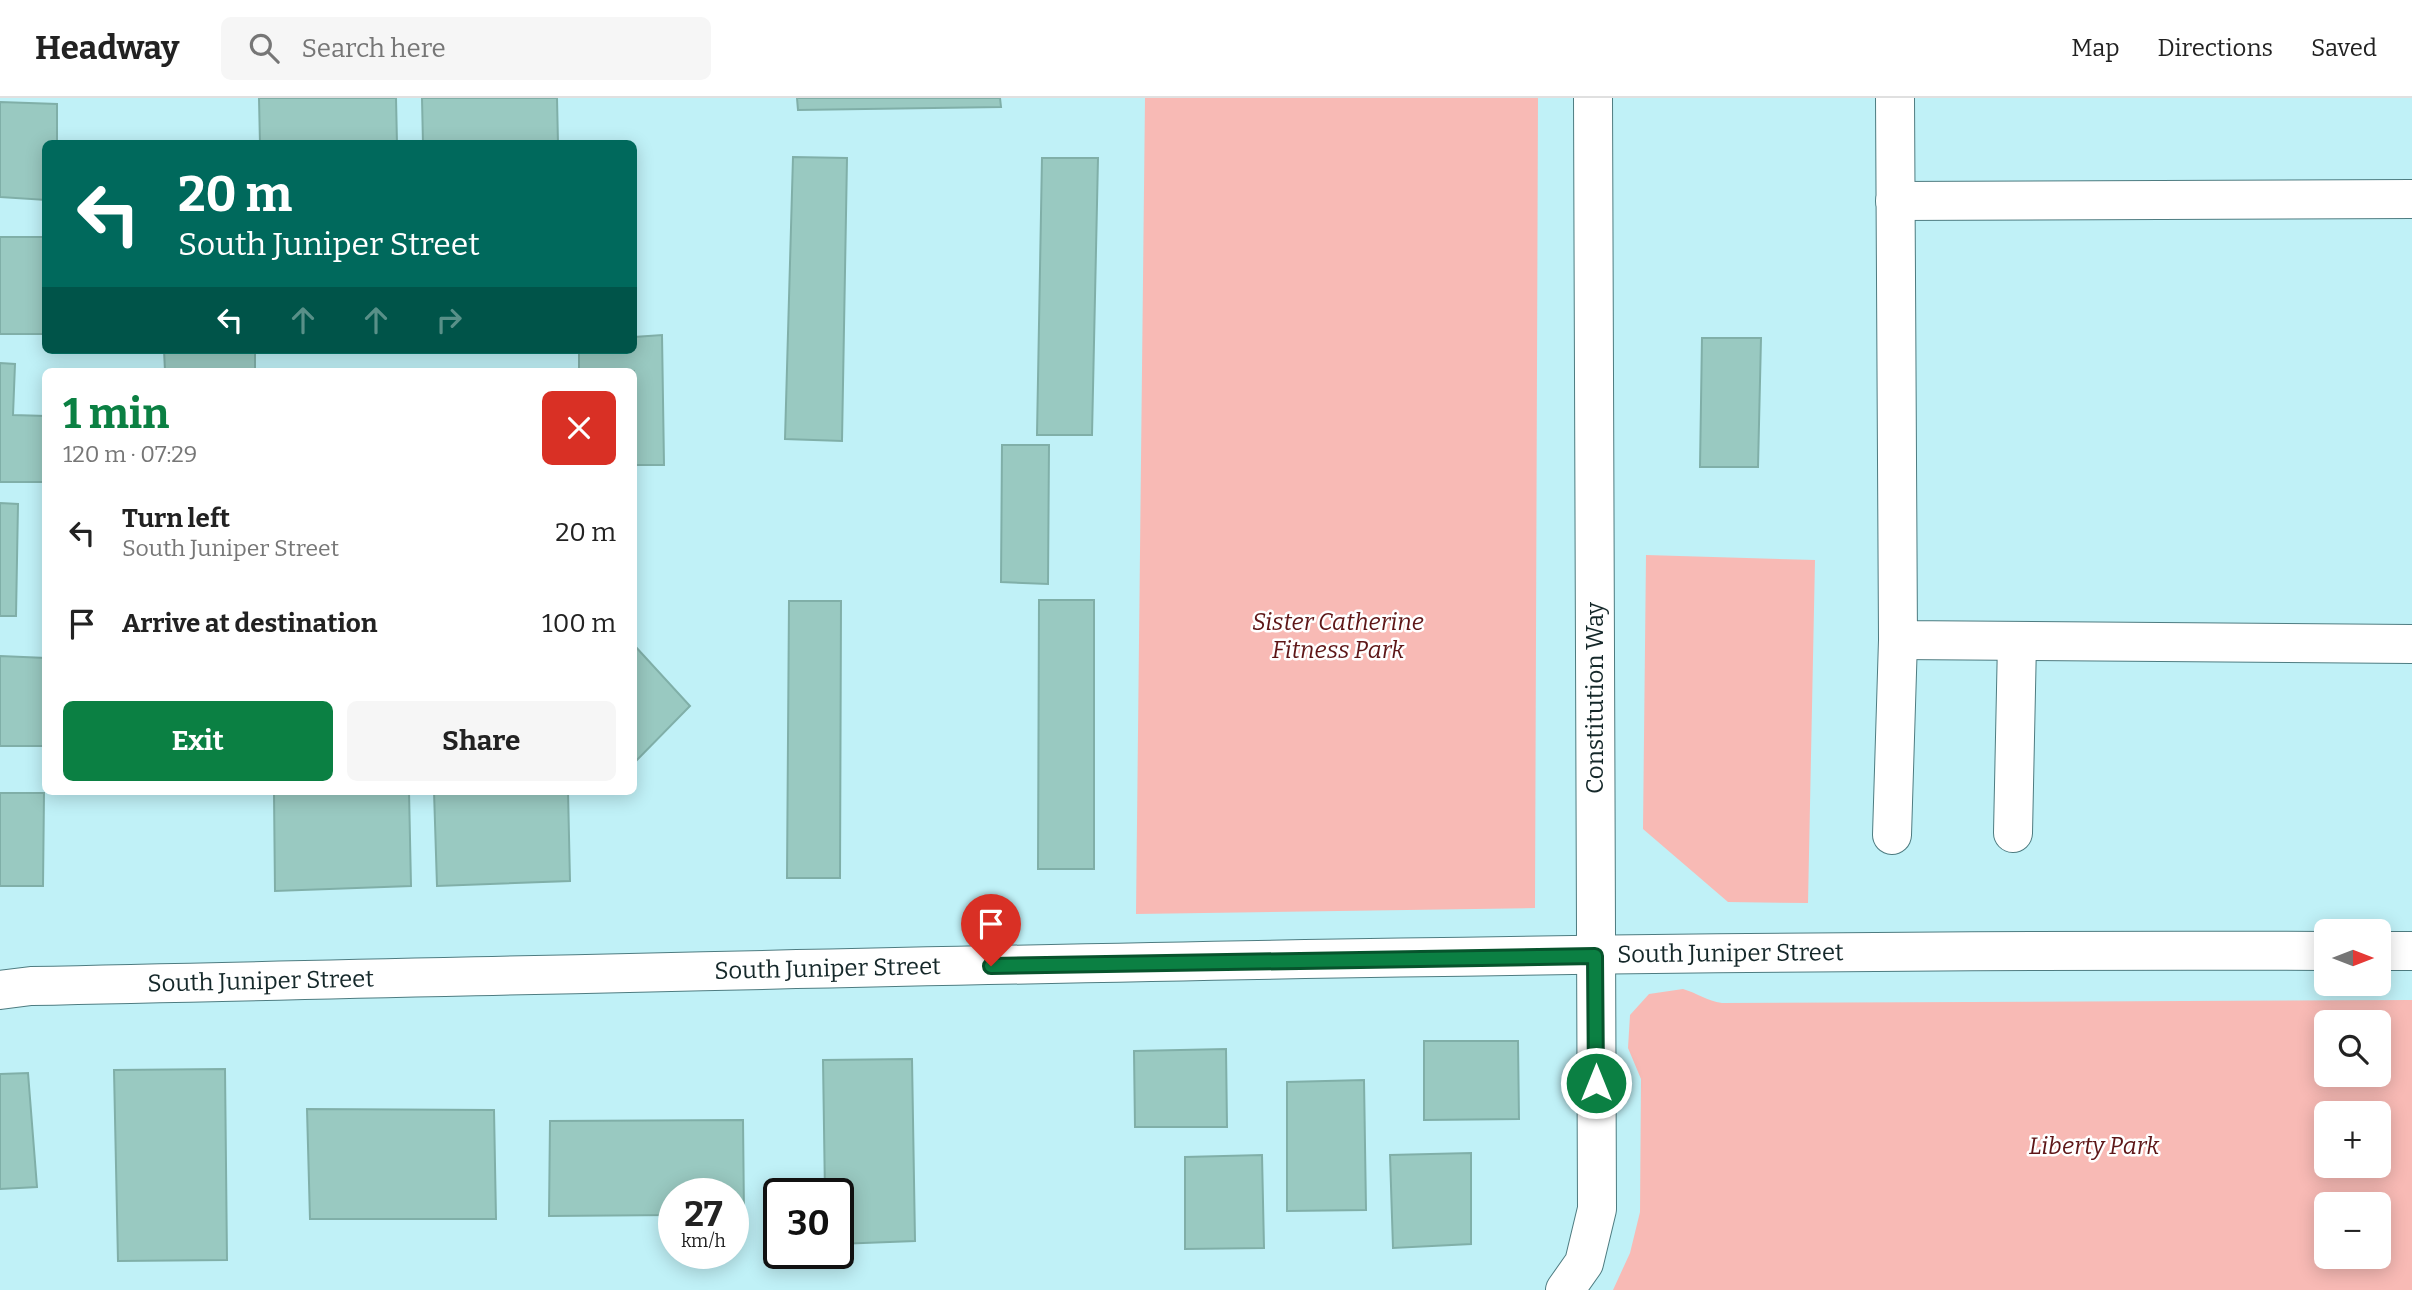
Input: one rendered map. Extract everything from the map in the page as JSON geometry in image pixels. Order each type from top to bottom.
[{"type":"street","name":"Constitution Way","points":[[1565,1290],[1584,1264],[1597,1209],[1593,98]]},
{"type":"street","points":[[1892,835],[1898,640],[1895,98]]},
{"type":"street","points":[[1895,201],[2412,199]]},
{"type":"street","points":[[1898,640],[2412,644]]},
{"type":"street","points":[[2012,833],[2017,642]]},
{"type":"street","name":"South Juniper Street","points":[[0,990],[31,986],[253,981],[1595,956],[2314,951]]},
{"type":"street","points":[[2391,951],[2412,951]]},
{"type":"green space","name":"Sister Catherine Fitness Park","points":[[1145,98],[1538,98],[1535,908],[1136,914]]},
{"type":"green space","points":[[1646,555],[1815,560],[1808,903],[1728,902],[1643,829]]},
{"type":"green space","name":"Liberty Park","points":[[1683,989],[1722,1003],[2412,1000],[2412,1290],[1613,1290],[1630,1253],[1640,1212],[1641,1079],[1628,1048],[1630,1015],[1649,994]]},
{"type":"building","points":[[259,98],[396,98],[397,140],[260,140]]},
{"type":"building","points":[[422,98],[557,98],[558,140],[423,140]]},
{"type":"building","points":[[797,98],[1000,98],[1001,107],[798,110]]},
{"type":"building","points":[[0,102],[57,104],[57,140],[42,140],[42,200],[0,197]]},
{"type":"building","points":[[793,157],[847,158],[842,441],[785,439]]},
{"type":"building","points":[[1042,158],[1098,158],[1092,435],[1037,435]]},
{"type":"building","points":[[0,237],[42,237],[42,334],[0,334]]},
{"type":"building","points":[[662,335],[664,465],[637,465],[637,368],[579,368],[579,354],[637,354],[637,337]]},
{"type":"building","points":[[1702,338],[1761,338],[1758,467],[1700,467]]},
{"type":"building","points":[[164,354],[255,354],[255,368],[165,368]]},
{"type":"building","points":[[0,363],[15,364],[13,415],[42,416],[42,482],[0,482]]},
{"type":"building","points":[[1002,445],[1049,445],[1048,584],[1001,582]]},
{"type":"building","points":[[0,503],[18,504],[16,616],[0,616]]},
{"type":"building","points":[[1039,600],[1094,600],[1094,869],[1038,869]]},
{"type":"building","points":[[789,601],[841,601],[840,878],[787,878]]},
{"type":"building","points":[[637,648],[690,706],[637,760]]},
{"type":"building","points":[[0,656],[42,658],[42,746],[0,746]]},
{"type":"building","points":[[0,793],[42,793],[43,886],[0,886]]},
{"type":"building","points":[[274,795],[409,795],[411,886],[275,891]]},
{"type":"building","points":[[434,795],[568,795],[570,881],[437,886]]},
{"type":"building","points":[[1424,1041],[1518,1041],[1519,1119],[1424,1120]]},
{"type":"building","points":[[1226,1049],[1227,1127],[1135,1127],[1134,1051]]},
{"type":"building","points":[[912,1059],[915,1241],[854,1243],[854,1178],[825,1178],[823,1060]]},
{"type":"building","points":[[225,1069],[227,1260],[118,1261],[114,1070]]},
{"type":"building","points":[[28,1073],[37,1187],[0,1189],[0,1074]]},
{"type":"building","points":[[1364,1080],[1366,1210],[1287,1211],[1287,1082]]},
{"type":"building","points":[[307,1109],[494,1110],[496,1219],[310,1219]]},
{"type":"building","points":[[743,1120],[744,1178],[658,1178],[658,1215],[549,1216],[550,1121]]},
{"type":"building","points":[[1471,1153],[1471,1244],[1393,1248],[1390,1155]]},
{"type":"building","points":[[1262,1155],[1264,1248],[1185,1249],[1185,1157]]},
{"type":"route","points":[[991,966],[1595,956],[1596,1083]]}]
